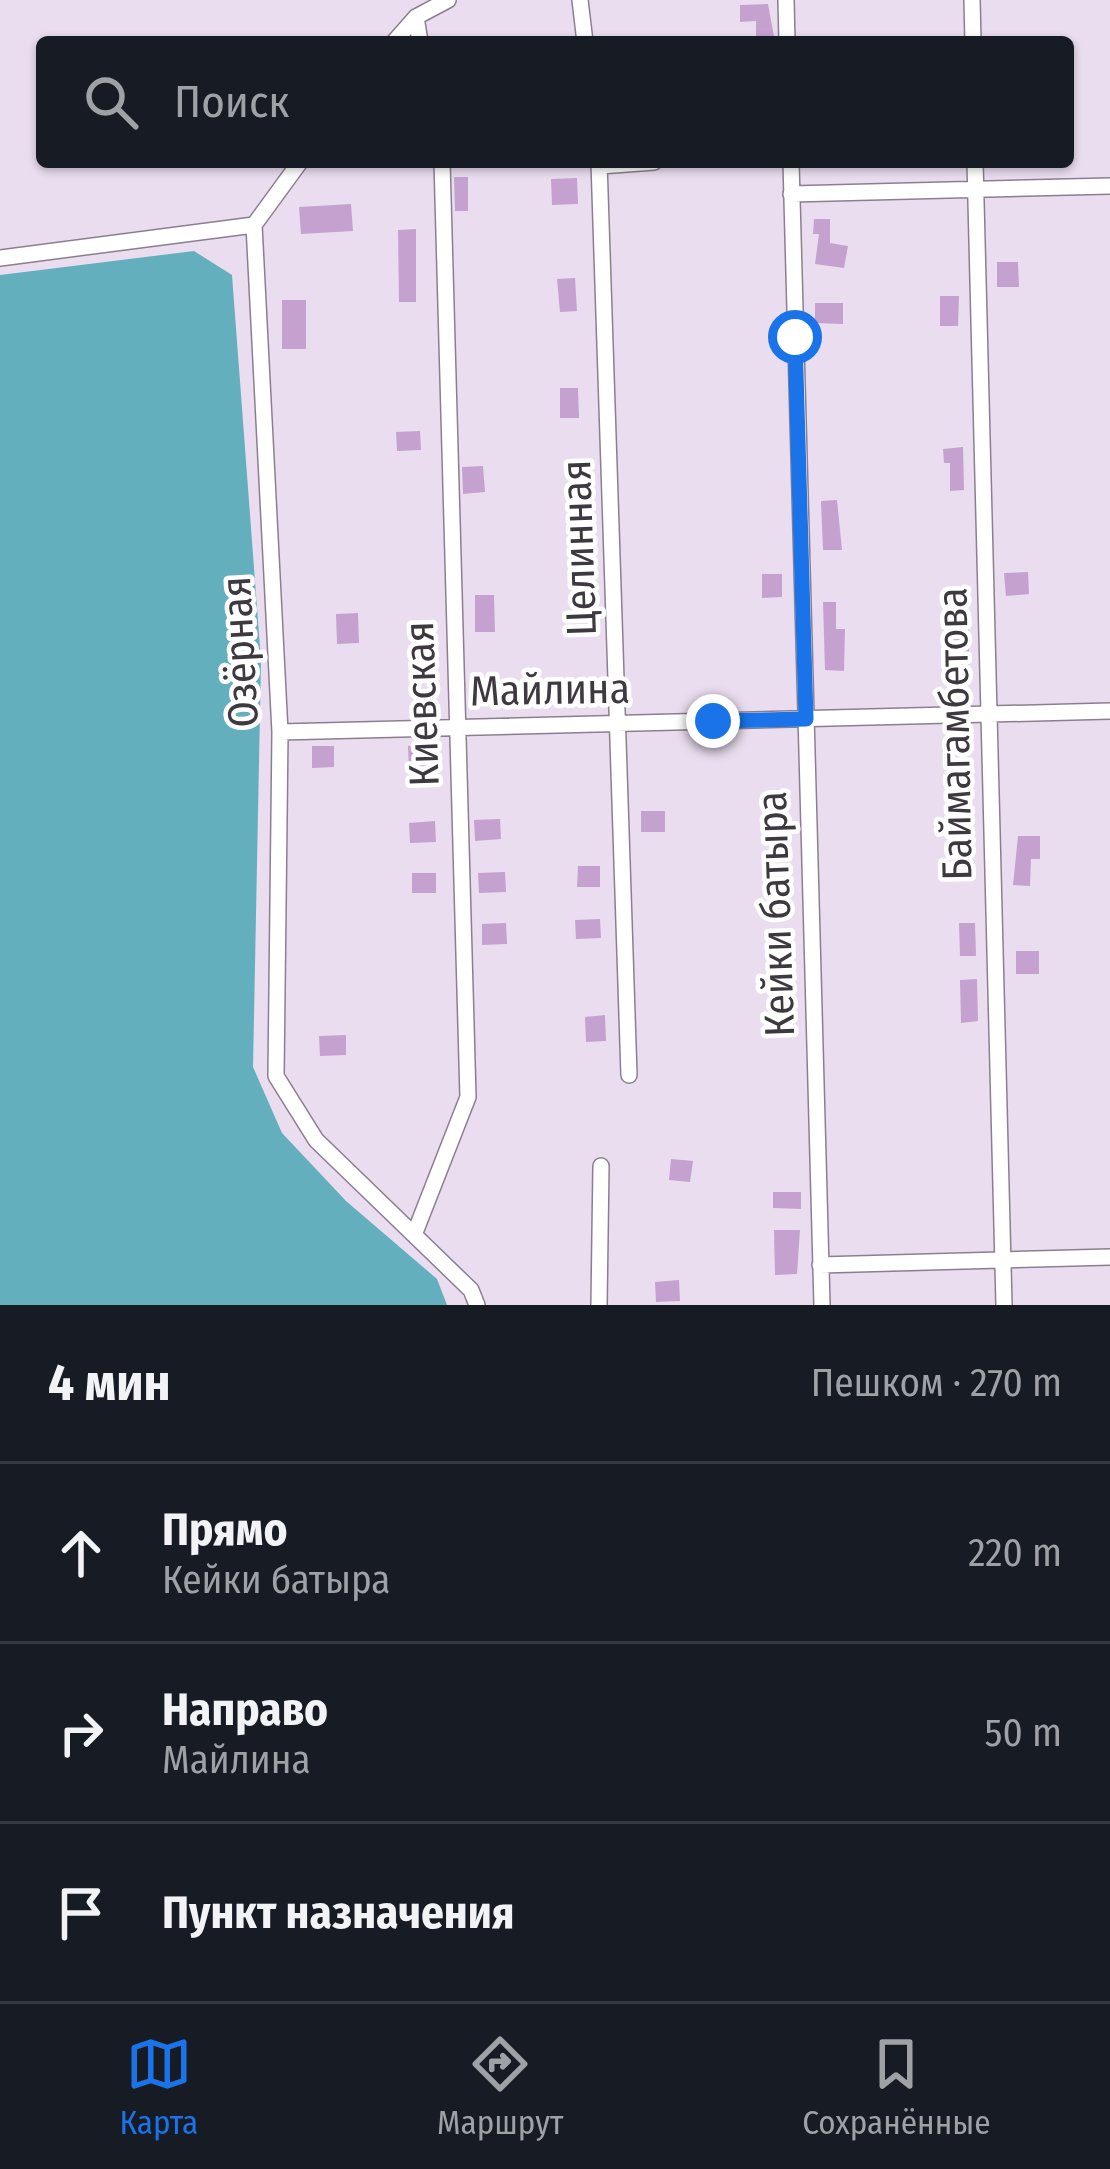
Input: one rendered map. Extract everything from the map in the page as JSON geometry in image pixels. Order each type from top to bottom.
[{"type":"street","points":[[399,36],[416,17],[448,0]]},
{"type":"street","points":[[580,0],[584,36]]},
{"type":"street","points":[[786,0],[788,36]]},
{"type":"street","points":[[972,0],[973,36]]},
{"type":"street","points":[[416,17],[419,36]]},
{"type":"street","points":[[0,258],[254,225],[296,168]]},
{"type":"street","name":"Киевская","points":[[414,1235],[468,1096],[442,168]]},
{"type":"street","name":"Целинная","points":[[600,168],[633,1062],[629,1075]]},
{"type":"street","name":"Кейки батыра","points":[[790,168],[821,1305]]},
{"type":"street","name":"Баймагамбетова","points":[[976,168],[1004,1305]]},
{"type":"street","points":[[791,194],[1110,186]]},
{"type":"street","name":"Озёрная","points":[[254,225],[280,732],[276,1076],[316,1140],[414,1235]]},
{"type":"street","name":"Майлина","points":[[280,732],[1110,711]]},
{"type":"street","points":[[599,1305],[602,1166]]},
{"type":"street","points":[[414,1235],[471,1290],[477,1305]]},
{"type":"street","points":[[820,1265],[1110,1257]]},
{"type":"water","points":[[194,251],[232,275],[261,661],[253,1067],[282,1133],[346,1201],[437,1279],[447,1305],[0,1305],[0,275]]},
{"type":"building","points":[[768,4],[774,36],[756,36],[756,21],[740,22],[740,5]]},
{"type":"building","points":[[454,177],[468,177],[468,211],[455,211]]},
{"type":"building","points":[[577,178],[578,204],[552,205],[551,179]]},
{"type":"building","points":[[351,204],[353,231],[301,234],[299,207]]},
{"type":"building","points":[[814,219],[830,219],[830,243],[848,246],[844,268],[815,264],[819,234],[813,234]]},
{"type":"building","points":[[416,229],[416,302],[399,302],[398,230]]},
{"type":"building","points":[[997,262],[1018,262],[1019,287],[997,287]]},
{"type":"building","points":[[575,278],[577,311],[560,312],[557,279]]},
{"type":"building","points":[[940,296],[959,296],[958,326],[940,326]]},
{"type":"building","points":[[282,300],[306,300],[306,349],[282,349]]},
{"type":"building","points":[[815,303],[843,303],[843,324],[815,323]]},
{"type":"building","points":[[560,388],[578,388],[579,418],[560,418]]},
{"type":"building","points":[[420,431],[421,450],[397,451],[396,432]]},
{"type":"building","points":[[963,447],[964,490],[950,491],[950,463],[944,463],[943,449]]},
{"type":"building","points":[[483,466],[485,492],[463,494],[462,467]]},
{"type":"building","points":[[837,500],[842,550],[823,550],[821,501]]},
{"type":"building","points":[[1028,572],[1029,594],[1006,596],[1004,573]]},
{"type":"building","points":[[762,574],[782,574],[782,597],[762,598]]},
{"type":"building","points":[[475,595],[494,595],[495,632],[475,632]]},
{"type":"building","points":[[823,602],[836,602],[836,629],[845,629],[844,671],[825,670]]},
{"type":"building","points":[[358,613],[359,643],[337,644],[336,614]]},
{"type":"building","points":[[969,616],[969,667],[946,667],[945,645],[954,645],[953,617]]},
{"type":"building","points":[[431,745],[432,765],[409,766],[408,746]]},
{"type":"building","points":[[312,746],[334,746],[334,767],[312,768]]},
{"type":"building","points":[[641,811],[665,811],[665,832],[641,832]]},
{"type":"building","points":[[500,819],[501,839],[475,841],[474,820]]},
{"type":"building","points":[[435,821],[436,842],[410,843],[409,823]]},
{"type":"building","points":[[1018,836],[1040,836],[1040,859],[1031,859],[1030,886],[1013,885]]},
{"type":"building","points":[[578,866],[600,866],[600,887],[577,887]]},
{"type":"building","points":[[505,872],[506,892],[479,893],[478,873]]},
{"type":"building","points":[[412,873],[436,873],[436,893],[412,893]]},
{"type":"building","points":[[600,919],[601,938],[576,939],[575,920]]},
{"type":"building","points":[[506,923],[507,944],[482,945],[482,924]]},
{"type":"building","points":[[959,923],[975,923],[976,956],[960,956]]},
{"type":"building","points":[[1016,951],[1039,951],[1039,974],[1016,974]]},
{"type":"building","points":[[977,979],[978,1021],[961,1023],[960,980]]},
{"type":"building","points":[[605,1015],[606,1041],[586,1042],[585,1017]]},
{"type":"building","points":[[346,1035],[346,1055],[320,1056],[319,1036]]},
{"type":"building","points":[[671,1159],[693,1161],[690,1182],[669,1180]]},
{"type":"building","points":[[773,1192],[801,1192],[801,1209],[773,1208]]},
{"type":"building","points":[[774,1230],[800,1230],[797,1274],[775,1275]]},
{"type":"building","points":[[679,1280],[680,1301],[656,1302],[655,1282]]},
{"type":"route","points":[[713,721],[806,719],[795,337]]}]
